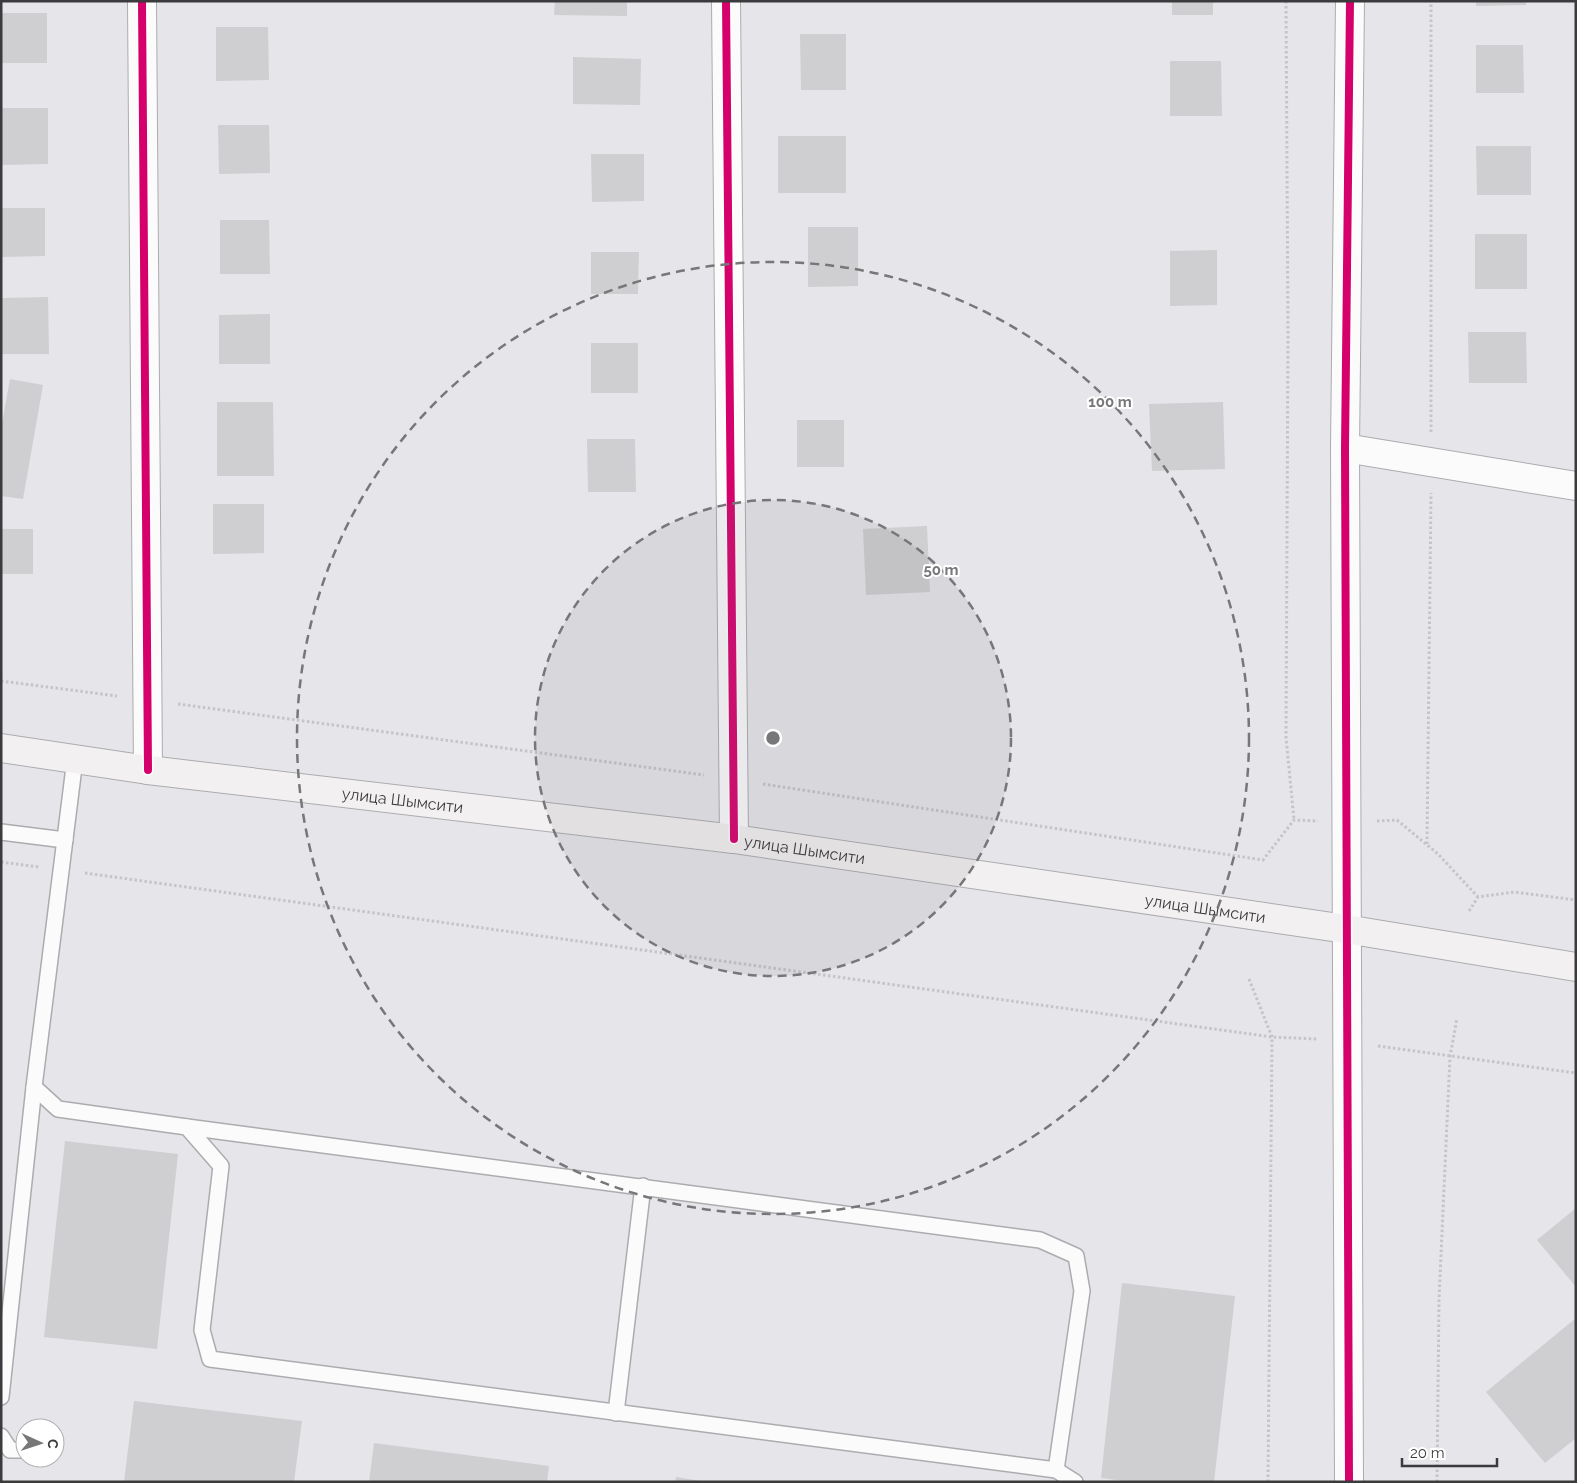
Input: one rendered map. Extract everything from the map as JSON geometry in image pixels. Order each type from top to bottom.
[{"type":"main road","name":"улица Шымсити","points":[[1,748],[148,770],[734,839],[1346,929],[1576,967]]},
{"type":"street","points":[[142,1],[148,770]]},
{"type":"street","points":[[726,1],[734,839]]},
{"type":"street","points":[[1349,1482],[1345,448],[1350,1]]},
{"type":"street","points":[[1345,448],[1576,486]]},
{"type":"lane","points":[[1,1397],[34,1087],[75,759]]},
{"type":"lane","points":[[1,832],[65,840]]},
{"type":"lane","points":[[34,1087],[58,1109],[1040,1240],[1076,1256],[1082,1291],[1056,1470]]},
{"type":"lane","points":[[187,1126],[221,1166],[202,1330],[210,1359],[1056,1470],[1075,1482]]},
{"type":"lane","points":[[616,1412],[643,1186]]},
{"type":"lane","points":[[1,1436],[10,1450],[15,1450]]},
{"type":"path","points":[[1286,1],[1288,334],[1286,737],[1294,820]]},
{"type":"path","points":[[1427,845],[1431,462],[1431,1]]},
{"type":"path","points":[[1,681],[733,779],[1263,860]]},
{"type":"path","points":[[1,862],[1272,1037],[1346,1041],[1450,1057],[1576,1073]]},
{"type":"path","points":[[1469,911],[1478,897],[1514,892],[1576,900]]},
{"type":"path","points":[[1249,979],[1272,1037],[1268,1482]]},
{"type":"path","points":[[1437,1482],[1439,1299],[1450,1057],[1457,1018]]},
{"type":"building","points":[[555,1],[627,1],[627,16],[554,15]]},
{"type":"building","points":[[1172,1],[1213,1],[1213,15],[1172,15]]},
{"type":"building","points":[[1476,1],[1526,1],[1526,5],[1476,6]]},
{"type":"building","points":[[1,13],[47,13],[47,63],[1,63]]},
{"type":"building","points":[[216,27],[268,27],[269,80],[216,81]]},
{"type":"building","points":[[800,34],[846,34],[846,90],[801,90]]},
{"type":"building","points":[[1476,45],[1523,45],[1524,93],[1476,93]]},
{"type":"building","points":[[573,57],[641,59],[640,105],[573,104]]},
{"type":"building","points":[[1170,61],[1221,61],[1222,116],[1170,116]]},
{"type":"building","points":[[1,108],[48,108],[48,164],[1,165]]},
{"type":"building","points":[[218,125],[269,125],[270,173],[219,174]]},
{"type":"building","points":[[778,136],[846,136],[846,193],[778,193]]},
{"type":"building","points":[[1476,146],[1531,146],[1531,195],[1477,195]]},
{"type":"building","points":[[591,154],[644,154],[644,201],[592,202]]},
{"type":"building","points":[[1,208],[45,208],[45,256],[1,257]]},
{"type":"building","points":[[220,220],[269,220],[270,274],[220,274]]},
{"type":"building","points":[[808,227],[858,227],[858,286],[808,287]]},
{"type":"building","points":[[1475,234],[1527,234],[1527,289],[1475,289]]},
{"type":"building","points":[[1217,250],[1217,305],[1170,306],[1170,251]]},
{"type":"building","points":[[591,252],[639,252],[638,294],[591,294]]},
{"type":"building","points":[[48,297],[49,354],[1,354],[1,298]]},
{"type":"building","points":[[270,314],[270,364],[219,364],[219,315]]},
{"type":"building","points":[[1468,332],[1526,332],[1527,383],[1469,383]]},
{"type":"building","points":[[591,343],[638,343],[638,393],[591,393]]},
{"type":"building","points":[[10,379],[43,385],[23,499],[1,496],[1,429]]},
{"type":"building","points":[[217,402],[273,402],[274,476],[217,476]]},
{"type":"building","points":[[1223,402],[1225,469],[1152,471],[1149,404]]},
{"type":"building","points":[[797,420],[844,420],[844,467],[797,467]]},
{"type":"building","points":[[587,439],[635,439],[636,492],[588,492]]},
{"type":"building","points":[[213,504],[264,504],[264,553],[213,554]]},
{"type":"building","points":[[927,526],[930,592],[866,595],[863,529]]},
{"type":"building","points":[[1,529],[33,529],[33,574],[1,574]]},
{"type":"building","points":[[65,1141],[178,1154],[157,1349],[44,1337]]},
{"type":"building","points":[[1576,1208],[1576,1287],[1537,1240]]},
{"type":"building","points":[[1122,1283],[1235,1296],[1214,1482],[1132,1482],[1101,1478]]},
{"type":"building","points":[[1576,1318],[1576,1438],[1545,1463],[1486,1392]]},
{"type":"building","points":[[134,1401],[302,1421],[294,1482],[124,1482]]},
{"type":"building","points":[[374,1443],[549,1466],[547,1482],[369,1482]]},
{"type":"building","points":[[676,1477],[701,1481],[701,1482],[675,1482]]},
{"type":"cycle path","points":[[142,1],[148,770]]},
{"type":"cycle path","points":[[726,1],[734,839]]},
{"type":"cycle path","points":[[1349,1482],[1345,448],[1350,1]]}]
